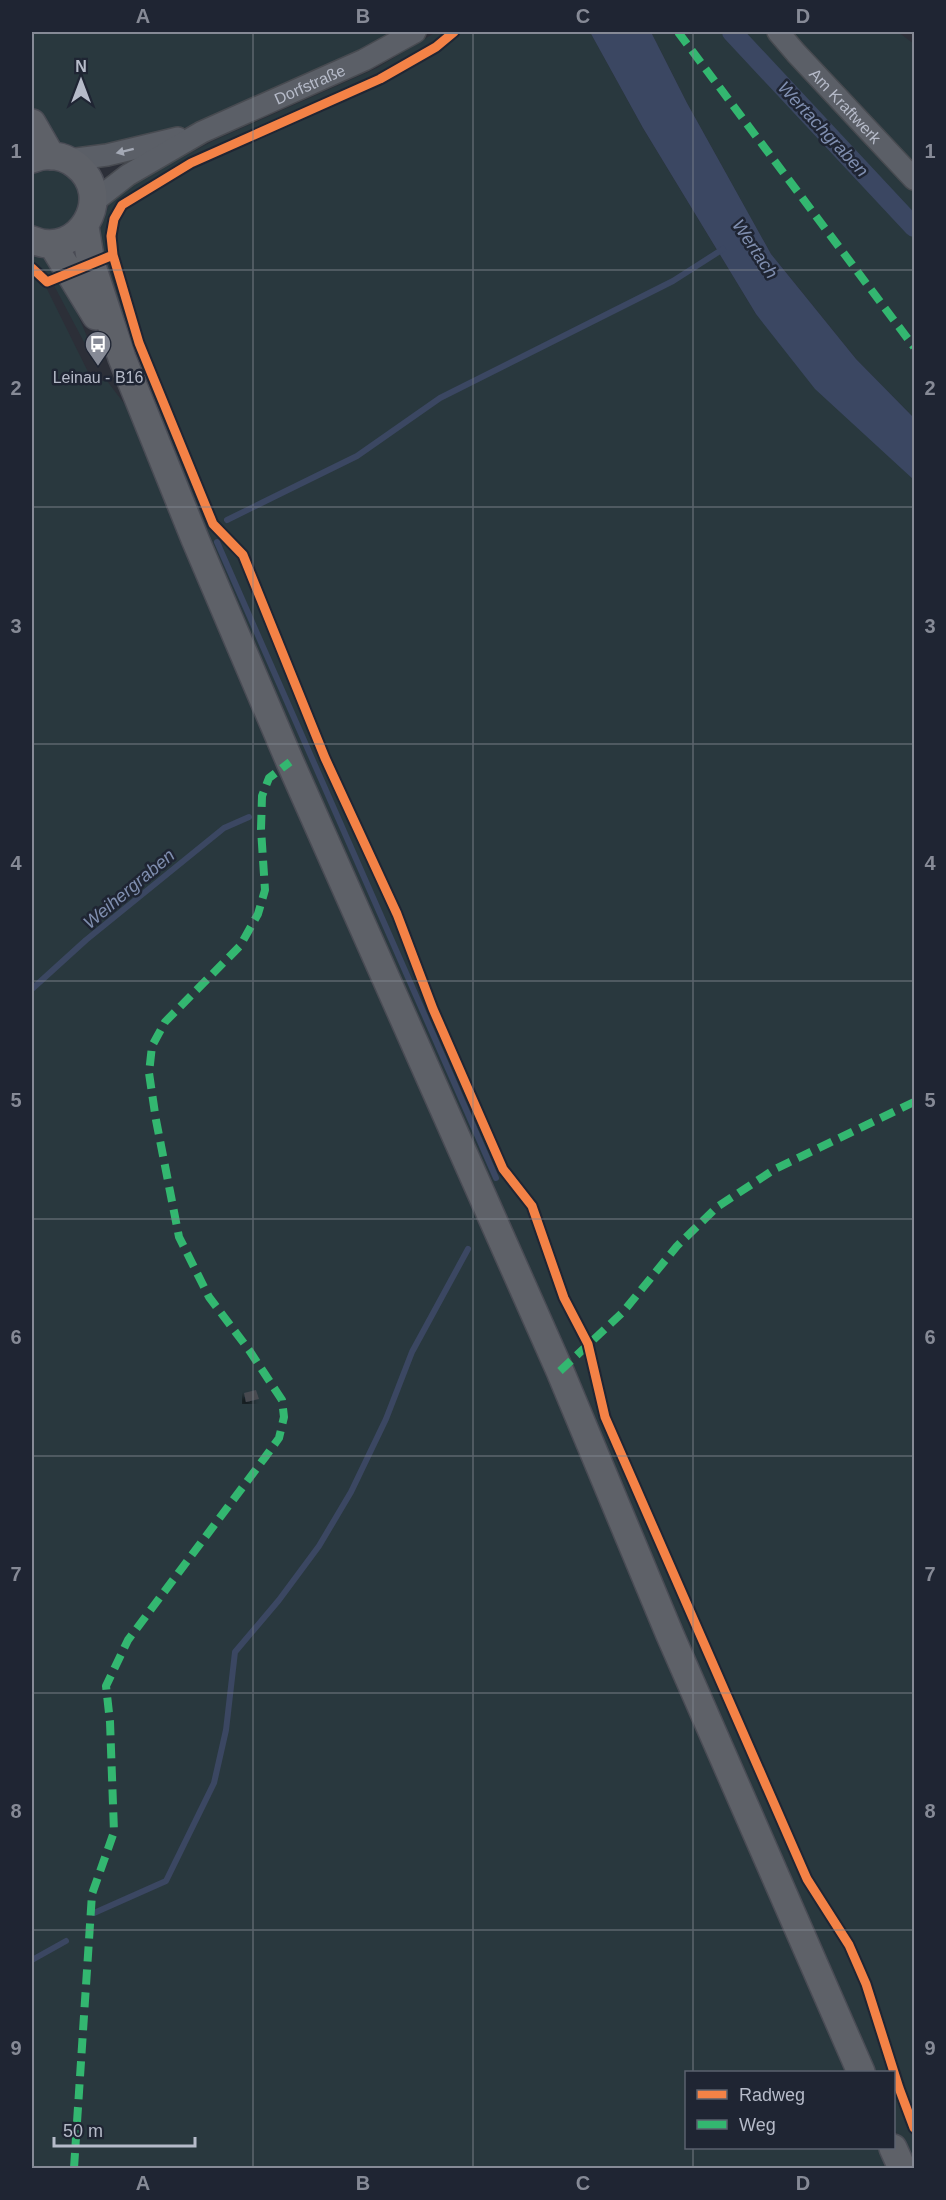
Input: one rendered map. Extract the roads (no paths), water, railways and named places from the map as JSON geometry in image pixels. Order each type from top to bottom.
[{"type":"main road","points":[[32,123],[50,158],[84,172],[90,181],[91,263],[122,358],[195,539],[290,762],[560,1371],[670,1635],[860,2071]]},
{"type":"main road","points":[[89,215],[70,238],[42,242],[122,358]]},
{"type":"main road","points":[[893,2149],[902,2169]]},
{"type":"street","name":"Dorfstraße","points":[[202,132],[364,60],[415,32]]},
{"type":"street","name":"Am Kraftwerk","points":[[778,32],[915,179]]},
{"type":"street","points":[[50,158],[107,155],[202,132]]},
{"type":"street","points":[[89,215],[128,175],[202,132]]},
{"type":"water","name":"Wertach","points":[[590,32],[651,32],[687,103],[771,254],[856,359],[914,418],[914,480],[815,389],[756,314],[643,128]]},
{"type":"waterway","name":"Wertachgraben","points":[[732,32],[914,227]]},
{"type":"waterway","points":[[227,520],[357,456],[440,398],[673,281],[723,249]]},
{"type":"waterway","points":[[217,542],[496,1178]]},
{"type":"waterway","name":"Weihergraben","points":[[32,989],[86,940],[224,828],[249,817]]},
{"type":"waterway","points":[[94,1913],[166,1881],[214,1783],[226,1730],[235,1652],[279,1600],[319,1546],[351,1492],[386,1419],[412,1352],[468,1249]]},
{"type":"waterway","points":[[32,1960],[66,1941]]},
{"type":"place","name":"Leinau - B16","points":[[98,367]]}]
